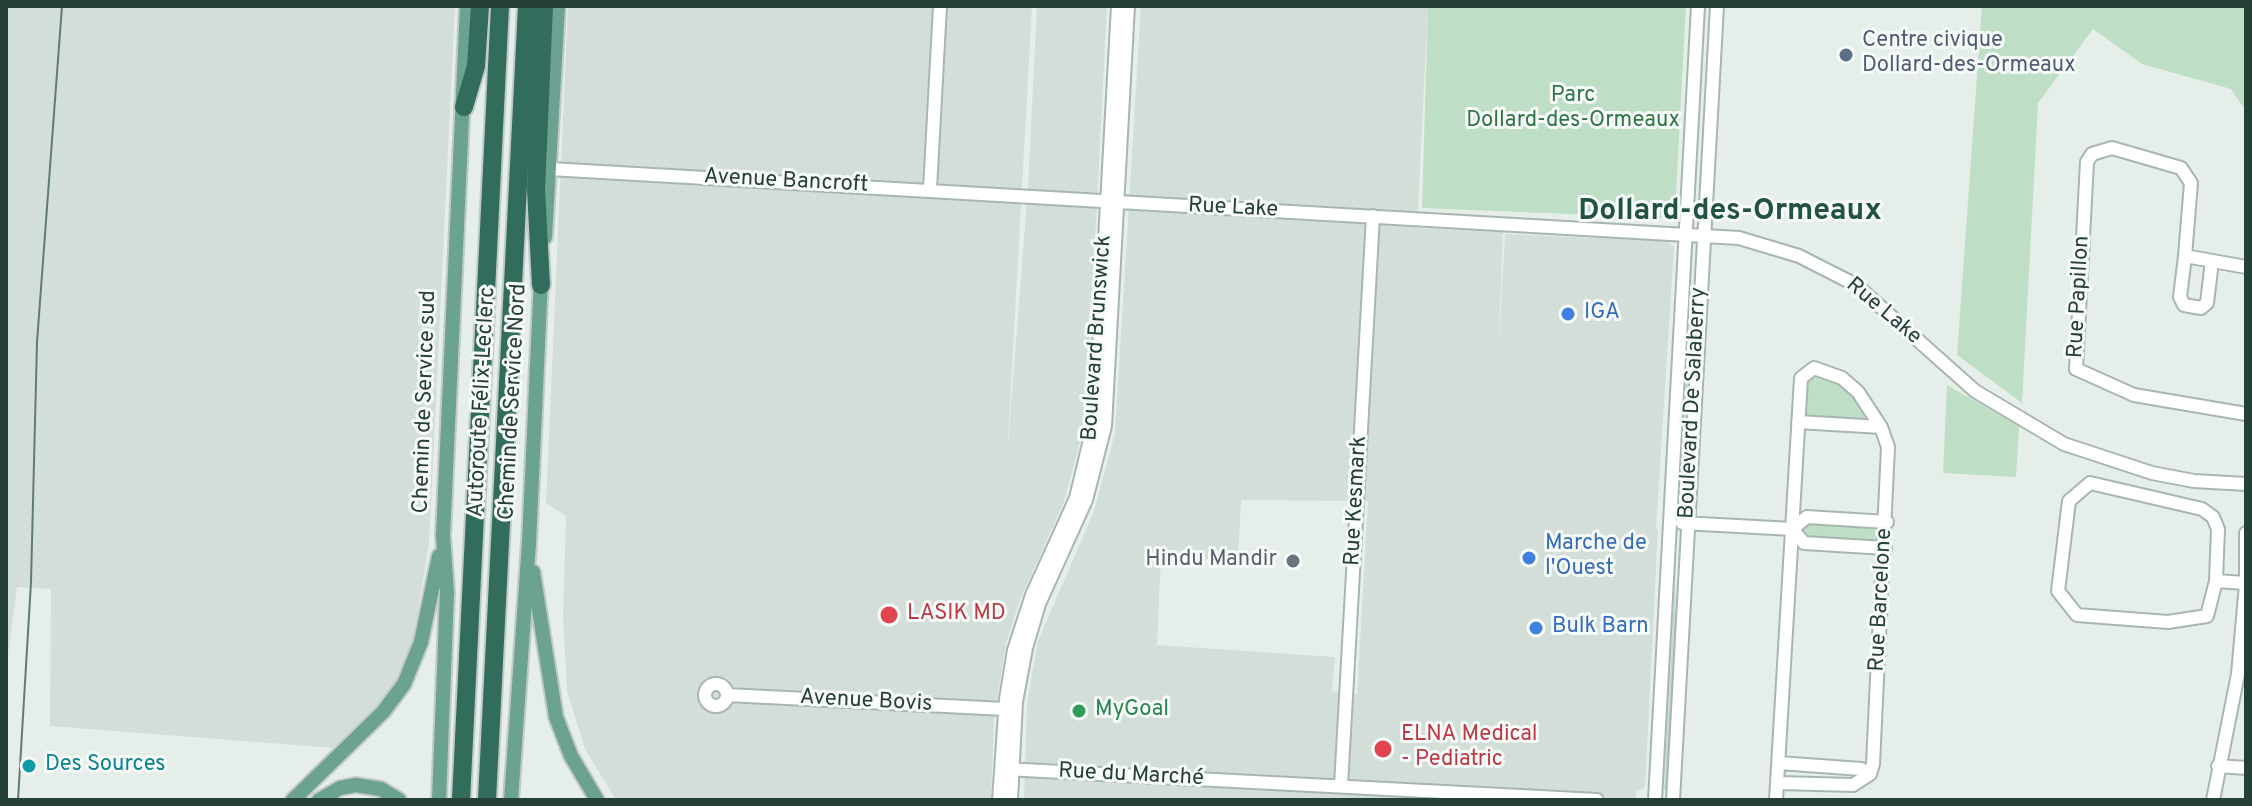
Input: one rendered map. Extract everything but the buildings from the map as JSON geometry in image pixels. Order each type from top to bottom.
[{"type":"highway","points":[[464,107],[476,66],[480,6]]},
{"type":"highway","name":"Autoroute Félix-Leclerc","points":[[461,800],[500,6]]},
{"type":"highway","name":"Autoroute Félix-Leclerc","points":[[487,800],[527,6]]},
{"type":"highway","points":[[541,285],[536,189],[544,6]]},
{"type":"main road","name":"Chemin de Service sud","points":[[439,800],[447,592],[443,536],[467,6]]},
{"type":"main road","name":"Chemin de Service Nord","points":[[511,800],[529,543],[558,6]]},
{"type":"main road","points":[[293,800],[383,712],[408,676],[421,642],[443,536]]},
{"type":"main road","points":[[529,543],[553,708],[571,756],[597,800]]},
{"type":"main road","points":[[319,800],[340,788],[356,785],[381,789],[399,800]]},
{"type":"street","points":[[930,189],[940,6]]},
{"type":"street","name":"Boulevard Brunswick","points":[[999,800],[1007,770],[1028,637],[1043,594],[1080,516],[1101,448],[1108,397],[1118,6]]},
{"type":"street","name":"Boulevard Brunswick","points":[[1011,800],[1005,709],[1012,659],[1023,619],[1074,504],[1091,443],[1098,393],[1128,6]]},
{"type":"street","name":"Boulevard De Salaberry","points":[[1654,799],[1698,6]]},
{"type":"street","name":"Boulevard De Salaberry","points":[[1673,800],[1717,6]]},
{"type":"street","name":"Rue Papillon","points":[[2185,256],[2191,183],[2188,174],[2112,148],[2099,149],[2087,162],[2076,369],[2134,395],[2246,414]]},
{"type":"street","name":"Avenue Bancroft","points":[[550,169],[1022,194]]},
{"type":"street","name":"Rue Lake","points":[[1022,194],[1704,234],[1769,245],[1845,278],[1875,299],[1975,391],[2064,444],[2152,473],[2194,481],[2246,484]]},
{"type":"street","name":"Rue Kesmark","points":[[1341,786],[1373,216]]},
{"type":"street","points":[[2212,261],[2207,303],[2201,308],[2184,305],[2180,297],[2185,256],[2246,267]]},
{"type":"street","name":"Rue Barcelone","points":[[1776,800],[1801,378],[1814,368],[1842,378],[1858,392],[1881,427],[1890,463],[1870,774]]},
{"type":"street","points":[[1798,422],[1881,427]]},
{"type":"street","points":[[2090,483],[2202,509],[2213,517],[2218,529],[2216,581],[2211,609],[2199,619],[2168,622],[2077,615],[2058,591],[2069,501],[2090,483]]},
{"type":"street","points":[[1670,523],[1792,529],[1807,517],[1887,522]]},
{"type":"street","points":[[1792,529],[1804,543],[1885,548]]},
{"type":"street","points":[[2213,800],[2218,766],[2242,674],[2246,533]]},
{"type":"street","points":[[2216,581],[2246,583]]},
{"type":"street","name":"Avenue Bovis","points":[[727,695],[1005,709]]},
{"type":"street","points":[[1779,763],[1861,769],[1870,774],[1853,785],[1779,783]]},
{"type":"street","points":[[2218,766],[2246,768]]},
{"type":"street","name":"Rue du Marché","points":[[1007,770],[1597,800]]},
{"type":"street","points":[[1654,799],[1673,800]]},
{"type":"shaded area","points":[[6,6],[455,6],[429,544],[413,640],[400,674],[386,697],[333,748],[50,726],[51,589],[17,587],[6,670]]},
{"type":"shaded area","points":[[568,6],[1032,6],[1007,458],[1028,187],[1037,6],[1107,6],[1086,420],[1064,502],[1020,600],[1006,643],[994,719],[991,800],[616,800],[585,749],[567,691],[563,616],[566,516],[546,503]]},
{"type":"shaded area","points":[[1141,6],[1428,6],[1417,228],[1503,232],[1498,359],[1505,234],[1666,241],[1674,247],[1656,529],[1645,787],[1636,792],[1636,800],[1024,800],[1027,703],[1038,641],[1094,511],[1115,433]],"holes":[[[1241,500],[1368,501],[1357,695],[1332,691],[1335,657],[1157,645],[1161,556],[1238,561]]]},
{"type":"green space","name":"Parc Dollard-des-Ormeaux","points":[[1428,6],[1686,6],[1675,212],[1669,218],[1422,208]]},
{"type":"green space","points":[[1982,6],[2246,6],[2246,111],[2231,89],[2142,64],[2093,29],[2038,103],[2022,403],[1957,355]]},
{"type":"green space","points":[[1688,352],[1690,383],[1683,488],[1683,418]]},
{"type":"green space","points":[[1816,373],[1845,388],[1864,407],[1864,419],[1804,416],[1805,382]]},
{"type":"green space","points":[[1947,385],[2019,426],[2016,477],[1943,473]]},
{"type":"green space","points":[[1807,522],[1874,527],[1877,538],[1871,542],[1808,538],[1803,529]]},
{"type":"green space","points":[[1675,578],[1676,644],[1669,791],[1664,790]]},
{"type":"tram line","points":[[18,800],[31,582],[37,342],[62,6]]},
{"type":"place","name":"Centre civique Dollard-des-Ormeaux","points":[[1846,55]]},
{"type":"place","name":"IGA","points":[[1568,314]]},
{"type":"place","name":"Marche de l'Ouest","points":[[1529,558]]},
{"type":"place","name":"Hindu Mandir","points":[[1293,561]]},
{"type":"place","name":"LASIK MD","points":[[889,615]]},
{"type":"place","name":"Bulk Barn","points":[[1536,628]]},
{"type":"place","name":"MyGoal","points":[[1079,711]]},
{"type":"place","name":"ELNA Medical - Pediatric","points":[[1383,749]]},
{"type":"place","name":"Des Sources","points":[[29,766]]},
{"type":"district","name":"Dollard-des-Ormeaux","points":[[1730,213]]}]
